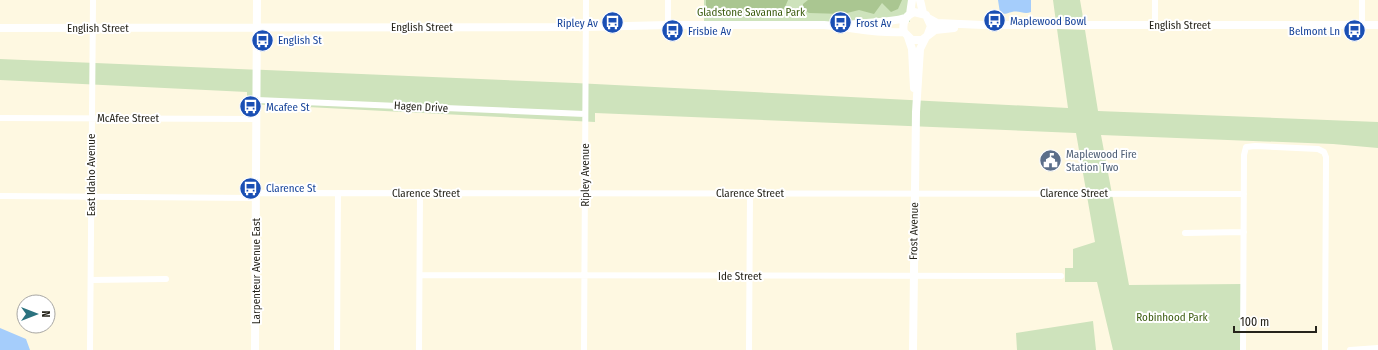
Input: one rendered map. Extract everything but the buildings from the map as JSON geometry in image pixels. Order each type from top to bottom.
[{"type":"street","name":"East Idaho Avenue","points":[[90,350],[92,0]]},
{"type":"street","name":"Larpenteur Avenue East","points":[[255,350],[257,0]]},
{"type":"street","name":"Ripley Avenue","points":[[584,350],[586,0]]},
{"type":"street","points":[[668,0],[668,25]]},
{"type":"street","points":[[912,0],[903,23],[906,35],[917,40],[927,36],[931,26],[920,0]]},
{"type":"street","points":[[1155,0],[1155,26]]},
{"type":"street","points":[[1362,0],[1362,25]]},
{"type":"street","points":[[907,16],[914,12],[926,16]]},
{"type":"street","name":"English Street","points":[[844,27],[856,23],[894,22],[907,16]]},
{"type":"street","name":"English Street","points":[[926,16],[937,23],[983,25],[1378,25]]},
{"type":"street","name":"English Street","points":[[0,28],[824,25],[906,35]]},
{"type":"street","name":"English Street","points":[[927,36],[939,29],[983,25]]},
{"type":"street","name":"Frost Avenue","points":[[906,35],[912,49],[916,112]]},
{"type":"street","name":"Frost Avenue","points":[[913,350],[916,112],[920,48],[927,36]]},
{"type":"street","name":"Hagen Drive","points":[[257,100],[585,114]]},
{"type":"street","name":"McAfee Street","points":[[0,118],[256,119]]},
{"type":"street","points":[[1244,350],[1244,194],[1246,148],[1318,149],[1324,152],[1326,157],[1325,350]]},
{"type":"street","points":[[337,350],[338,193]]},
{"type":"street","name":"Clarence Street","points":[[0,196],[256,195],[338,193],[1244,194]]},
{"type":"street","points":[[419,350],[420,193]]},
{"type":"street","points":[[749,350],[750,193]]},
{"type":"street","points":[[1185,233],[1244,232]]},
{"type":"street","name":"Ide Street","points":[[420,275],[584,277],[1061,276]]},
{"type":"street","points":[[91,280],[166,279]]},
{"type":"street","points":[[1350,350],[1378,348]]},
{"type":"green space","name":"Gladstone Savanna Park","points":[[704,0],[910,0],[910,22],[704,24]]},
{"type":"green space","points":[[706,0],[788,0],[783,10],[777,14],[764,16],[743,16],[706,15]]},
{"type":"green space","points":[[808,0],[902,0],[898,9],[891,12],[882,3],[874,14],[859,10],[843,14],[809,13],[803,9],[803,4]]},
{"type":"green space","points":[[1053,0],[1080,0],[1084,23],[1056,22]]},
{"type":"green space","name":"Robinhood Park","points":[[1057,29],[1085,30],[1098,111],[1378,122],[1378,148],[1333,144],[1101,135],[1129,285],[1243,284],[1243,350],[1113,350],[1097,282],[1065,282],[1065,268],[1073,268],[1073,249],[1095,242],[1076,133],[595,113],[595,122],[247,104],[247,92],[0,80],[0,59],[575,83],[1068,108]]},
{"type":"green space","points":[[1093,321],[1096,350],[1017,350],[1016,333]]},
{"type":"water","points":[[998,0],[1031,0],[1031,12],[1000,13]]},
{"type":"water","points":[[0,328],[26,339],[30,350],[0,350]]},
{"type":"place","name":"Maplewood Bowl","points":[[995,21]]},
{"type":"place","name":"Ripley Av","points":[[613,23]]},
{"type":"place","name":"Frost Av","points":[[840,23]]},
{"type":"place","name":"Frisbie Av","points":[[672,31]]},
{"type":"place","name":"Belmont Ln","points":[[1355,31]]},
{"type":"place","name":"English St","points":[[263,40]]},
{"type":"place","name":"Mcafee St","points":[[250,107]]},
{"type":"place","name":"Maplewood Fire Station Two","points":[[1050,160]]},
{"type":"place","name":"Clarence St","points":[[250,188]]}]
